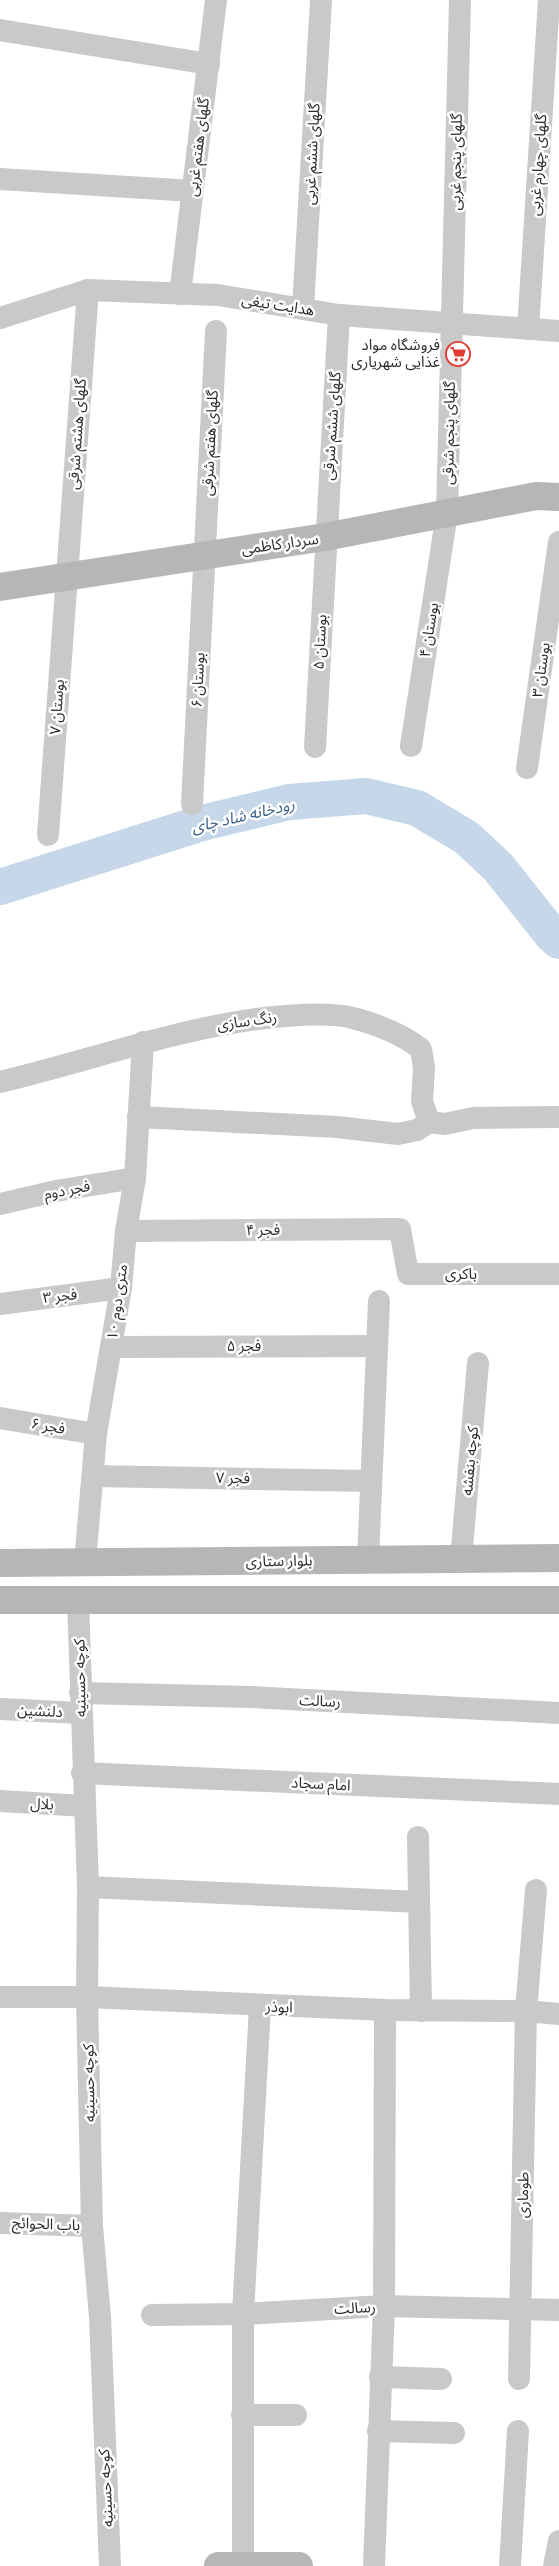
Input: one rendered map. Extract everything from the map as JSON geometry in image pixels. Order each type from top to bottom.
[{"type":"main road","name":"سردار کاظمی","points":[[0,587],[325,537],[536,496],[559,497]]},
{"type":"main road","name":"بلوار ستاری","points":[[0,1563],[559,1558]]},
{"type":"main road","points":[[54,1562],[44,1576],[43,1584],[46,1592],[67,1600]]},
{"type":"main road","points":[[97,1563],[120,1574],[122,1581],[121,1589],[110,1600]]},
{"type":"main road","points":[[0,1600],[559,1600]]},
{"type":"main road","points":[[231,2566],[300,2566]]},
{"type":"street","name":"گلهای هفتم غربی","points":[[180,294],[216,0]]},
{"type":"street","name":"گلهای ششم غربی","points":[[303,308],[321,0]]},
{"type":"street","name":"گلهای پنجم غربی","points":[[452,323],[460,0]]},
{"type":"street","name":"گلهای چهارم غربی","points":[[528,329],[549,0]]},
{"type":"street","points":[[0,30],[209,64]]},
{"type":"street","points":[[0,179],[193,191]]},
{"type":"street","name":"هدایت تیغی","points":[[0,318],[88,290],[218,295],[340,315],[559,331]]},
{"type":"street","name":"گلهای هشتم شرقی","points":[[66,578],[88,290]]},
{"type":"street","name":"گلهای ششم شرقی","points":[[325,537],[340,315]]},
{"type":"street","name":"گلهای پنجم شرقی","points":[[447,514],[452,323]]},
{"type":"street","name":"گلهای هفتم شرقی","points":[[204,555],[216,331]]},
{"type":"street","name":"بوستان ۴","points":[[411,746],[447,514]]},
{"type":"street","name":"بوستان ۵","points":[[315,747],[325,537]]},
{"type":"street","name":"بوستان ۳","points":[[527,768],[559,542]]},
{"type":"street","name":"بوستان ۶","points":[[192,804],[204,555]]},
{"type":"street","name":"بوستان ۷","points":[[48,836],[66,578]]},
{"type":"street","name":"رنگ سازی","points":[[0,1082],[143,1042],[226,1023],[293,1015],[348,1017],[408,1039],[421,1049],[424,1068],[422,1101],[429,1122]]},
{"type":"street","name":"۱۰ متری دوم","points":[[97,1563],[94,1476],[96,1434],[121,1288],[126,1231],[135,1178],[143,1042]]},
{"type":"street","points":[[138,1117],[337,1127],[398,1134],[416,1130],[429,1122],[446,1124],[473,1118],[559,1117]]},
{"type":"street","name":"فجر دوم","points":[[0,1204],[56,1191],[135,1178]]},
{"type":"street","name":"فجر ۴","points":[[126,1231],[400,1229]]},
{"type":"street","name":"باکری","points":[[400,1229],[408,1274],[559,1274]]},
{"type":"street","name":"فجر ۳","points":[[0,1304],[121,1288]]},
{"type":"street","points":[[368,1560],[379,1301]]},
{"type":"street","name":"فجر ۵","points":[[111,1346],[377,1346]]},
{"type":"street","name":"کوچه بنفشه","points":[[462,1559],[478,1362]]},
{"type":"street","name":"فجر ۶","points":[[0,1418],[96,1434]]},
{"type":"street","name":"فجر ۷","points":[[94,1476],[372,1481]]},
{"type":"street","name":"کوچه حسینیه","points":[[67,1600],[80,1703],[85,1806],[88,1887],[87,1996],[92,2226],[100,2317],[110,2566]]},
{"type":"street","name":"رسالت","points":[[80,1703],[251,1697],[559,1712]]},
{"type":"street","name":"دلنشین","points":[[0,1709],[80,1703]]},
{"type":"street","name":"امام سجاد","points":[[82,1773],[559,1794]]},
{"type":"street","name":"بلال","points":[[0,1801],[85,1806]]},
{"type":"street","points":[[418,1837],[421,2011]]},
{"type":"street","points":[[88,1887],[419,1902]]},
{"type":"street","name":"طوماری","points":[[519,2379],[526,2011],[536,1890]]},
{"type":"street","name":"ابوذر","points":[[0,1997],[87,1996],[260,2006],[421,2011],[526,2011],[559,2014]]},
{"type":"street","points":[[231,2566],[242,2415],[243,2314],[260,2006]]},
{"type":"street","points":[[374,2566],[384,2306],[385,2010]]},
{"type":"street","name":"باب الحوائج","points":[[0,2223],[92,2226]]},
{"type":"street","name":"رسالت","points":[[152,2315],[243,2314],[384,2306],[559,2310]]},
{"type":"street","points":[[380,2377],[441,2379]]},
{"type":"street","points":[[242,2415],[296,2415]]},
{"type":"street","points":[[378,2431],[454,2433]]},
{"type":"street","points":[[510,2566],[518,2431]]},
{"type":"street","points":[[554,2566],[559,2541]]},
{"type":"waterway","name":"رودخانه شاد چای","points":[[0,887],[202,823],[289,802],[366,796],[417,808],[467,838],[498,867],[552,935],[559,941]]},
{"type":"place","name":"فروشگاه مواد غذایی شهریاری","points":[[458,354]]}]
